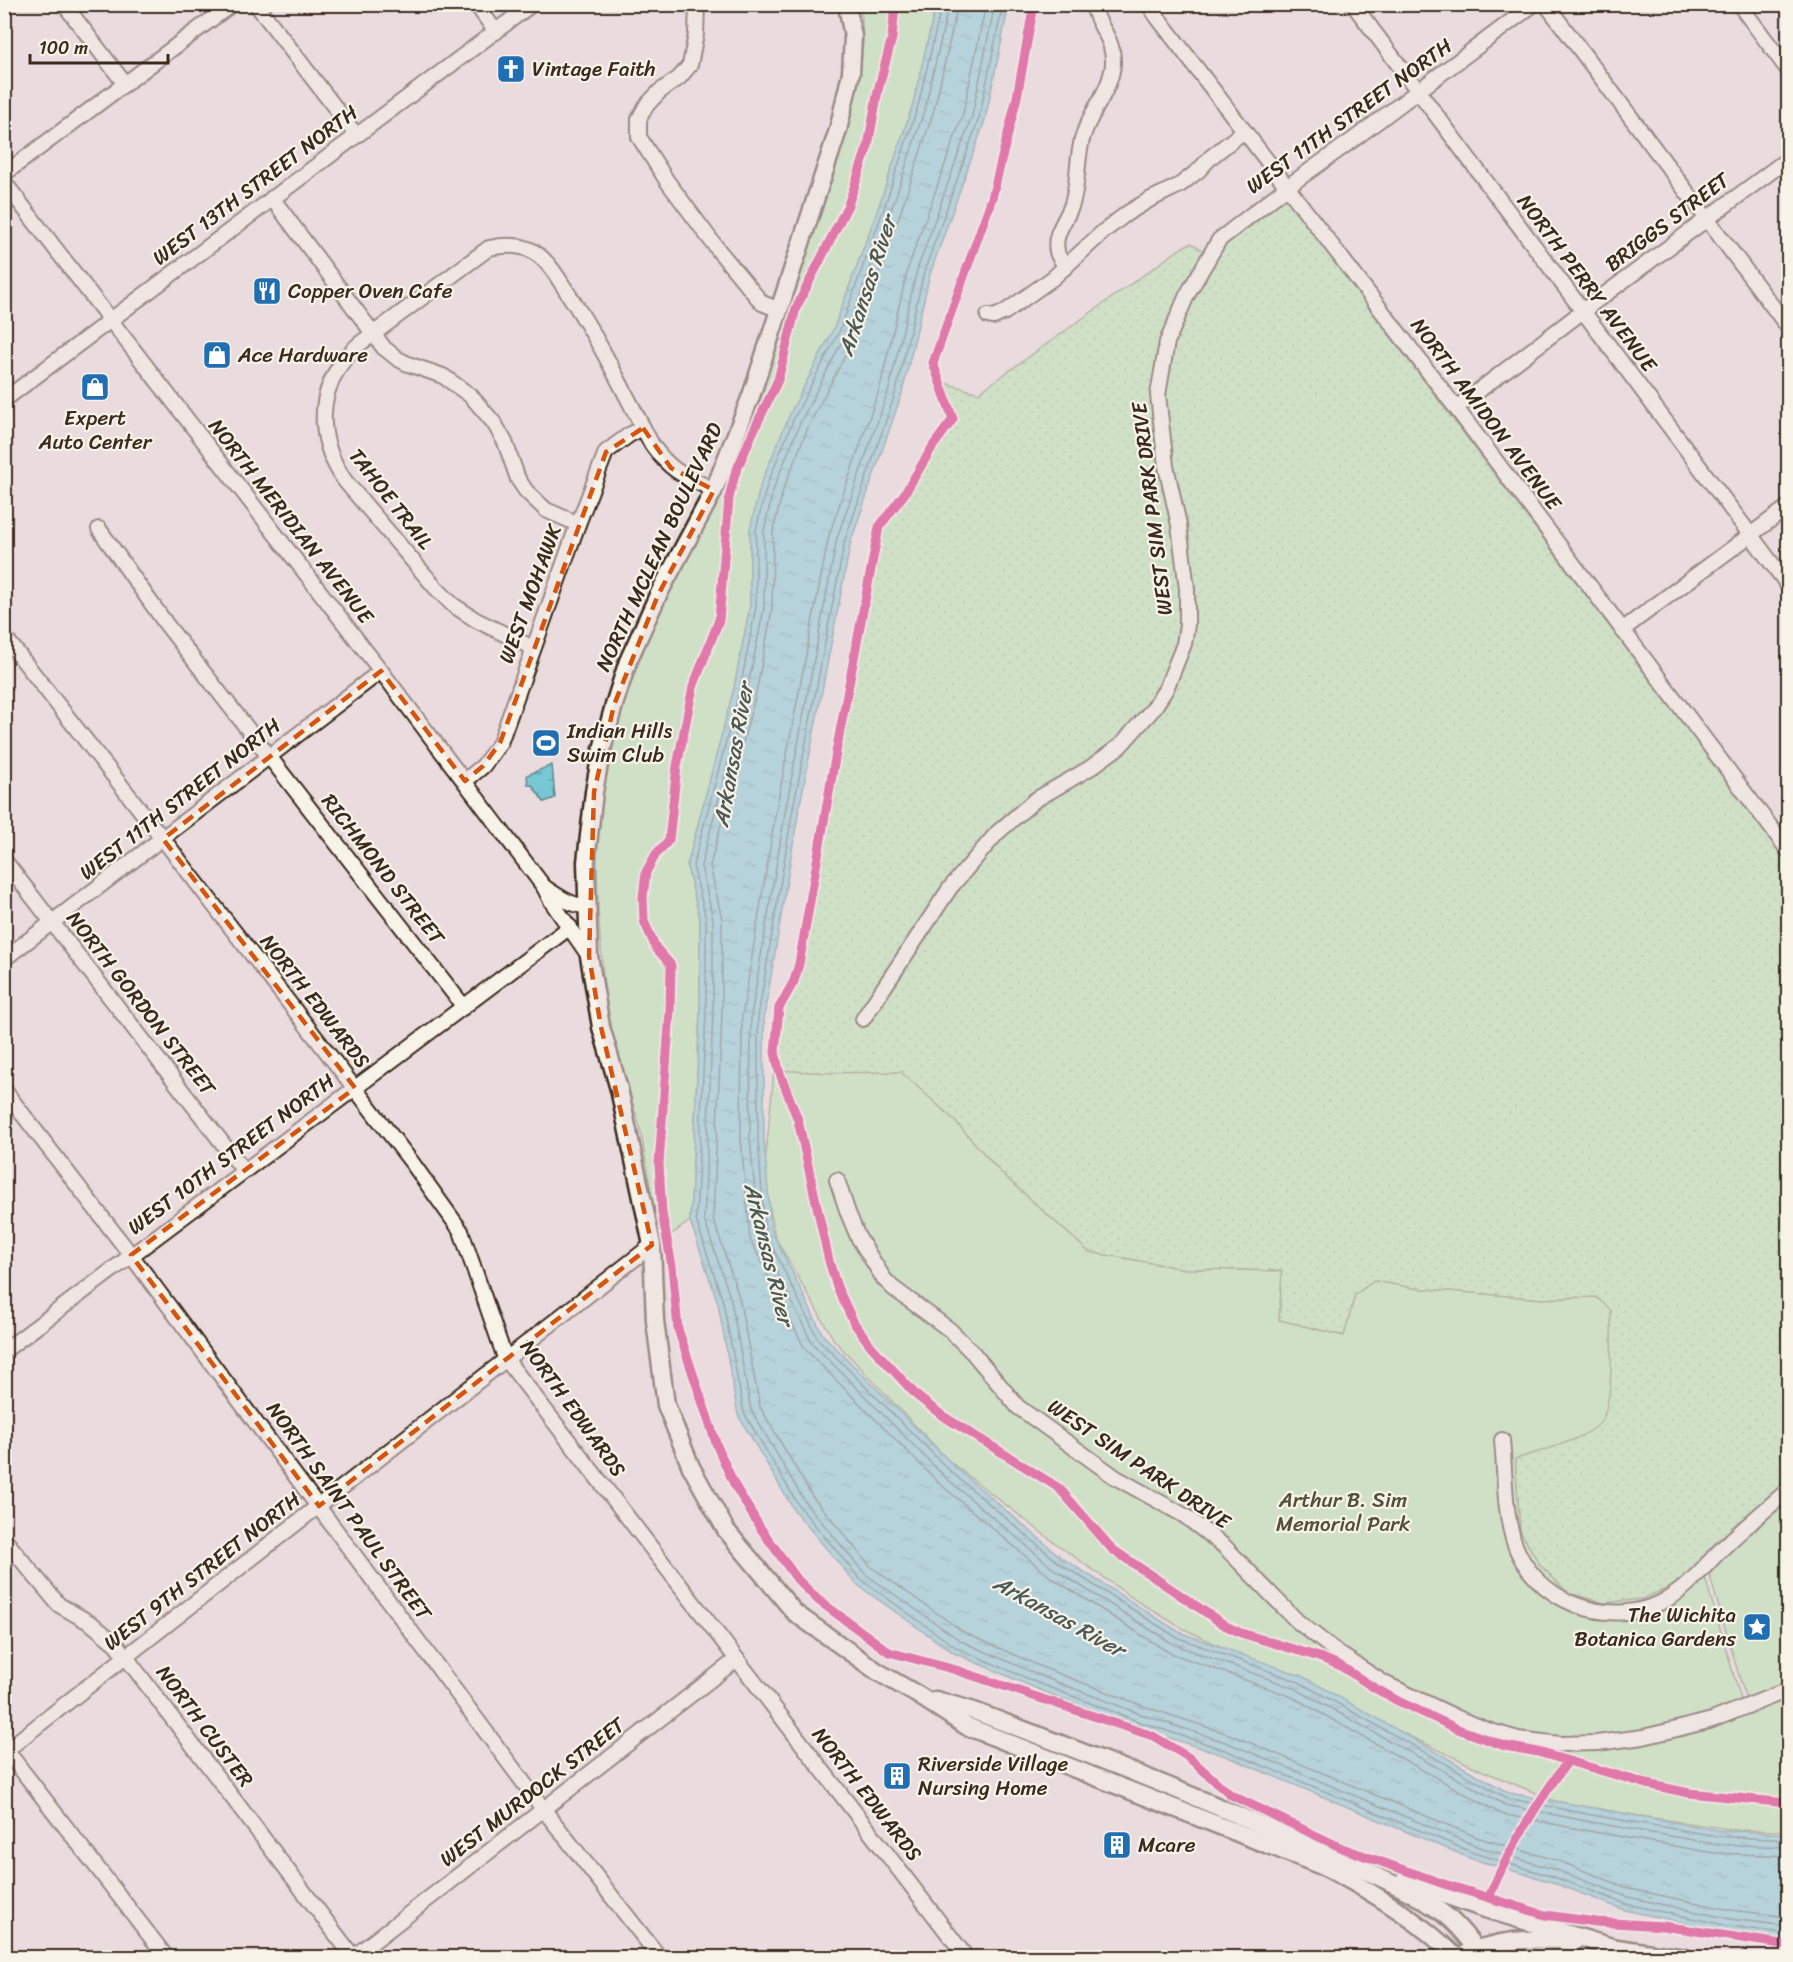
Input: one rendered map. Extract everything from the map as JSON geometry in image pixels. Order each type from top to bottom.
[{"type":"main road","name":"NORTH MCLEAN BOULEVARD","points":[[847,4],[853,37],[851,73],[838,130],[751,396],[714,490],[657,595],[628,662],[601,753],[594,792],[586,862],[589,956],[602,1028],[619,1089],[652,1245],[655,1321],[666,1405],[691,1467],[726,1530],[795,1613],[878,1672],[966,1726],[1327,1868],[1364,1888],[1424,1928],[1457,1958]]},
{"type":"main road","name":"NORTH MCLEAN BOULEVARD","points":[[918,1695],[974,1711],[1195,1796],[1372,1873],[1432,1905],[1449,1919],[1479,1954]]},
{"type":"main road","points":[[1372,1873],[1411,1883],[1485,1909],[1612,1947]]},
{"type":"main road","points":[[1457,1958],[1479,1954],[1497,1944],[1541,1939],[1685,1958]]},
{"type":"main road","points":[[1518,1958],[1540,1956],[1568,1958]]},
{"type":"street","points":[[64,4],[125,84]]},
{"type":"street","points":[[4,174],[231,4]]},
{"type":"street","points":[[256,4],[356,135]]},
{"type":"street","points":[[476,4],[496,32]]},
{"type":"street","name":"WEST 13TH STREET NORTH","points":[[4,400],[532,4]]},
{"type":"street","points":[[697,4],[696,34],[690,65],[679,78],[659,92],[645,106],[639,119],[639,136],[667,181],[719,251],[762,303],[780,310]]},
{"type":"street","points":[[1066,267],[1056,253],[1058,234],[1072,204],[1083,136],[1113,66],[1110,40],[1095,14],[1093,4]]},
{"type":"street","name":"NORTH AMIDON AVENUE","points":[[1149,4],[1788,850]]},
{"type":"street","name":"NORTH PERRY AVENUE","points":[[1353,4],[1788,585]]},
{"type":"street","name":"WEST 11TH STREET NORTH","points":[[1219,240],[1534,4]]},
{"type":"street","points":[[1546,4],[1788,327]]},
{"type":"street","points":[[1739,4],[1788,70]]},
{"type":"street","points":[[988,316],[994,317],[1005,312],[1066,267],[1104,231],[1126,214],[1180,185],[1244,130]]},
{"type":"street","name":"BRIGGS STREET","points":[[1456,408],[1788,159]]},
{"type":"street","name":"NORTH MERIDIAN AVENUE","points":[[4,182],[465,781],[544,887],[589,956]]},
{"type":"street","points":[[272,198],[384,348],[398,359],[443,376],[471,396],[494,423],[505,442],[518,478],[526,491],[546,510],[578,524]]},
{"type":"street","name":"WEST SIM PARK DRIVE","points":[[863,1019],[950,888],[997,833],[1035,800],[1090,768],[1120,746],[1153,709],[1166,689],[1184,645],[1188,599],[1179,525],[1166,466],[1158,395],[1167,342],[1187,295],[1219,240]]},
{"type":"street","name":"TAHOE TRAIL","points":[[533,648],[476,620],[453,605],[345,481],[335,466],[325,435],[324,404],[331,382],[340,365],[358,345],[489,248],[519,247],[534,252],[550,267],[592,331],[652,445],[671,468],[714,490]]},
{"type":"street","name":"WEST MOHAWK","points":[[465,781],[483,766],[500,743],[606,452],[628,435],[643,428]]},
{"type":"street","points":[[1622,630],[1788,507]]},
{"type":"street","name":"RICHMOND STREET","points":[[99,530],[166,624],[464,1007]]},
{"type":"street","name":"NORTH EDWARDS","points":[[4,636],[163,838],[413,1164],[461,1231],[505,1358],[967,1958]]},
{"type":"street","name":"WEST 11TH STREET NORTH","points":[[4,959],[381,671]]},
{"type":"street","name":"NORTH GORDON STREET","points":[[4,860],[244,1171]]},
{"type":"street","name":"NORTH MERIDIAN AVENUE","points":[[544,887],[566,901],[587,906]]},
{"type":"street","name":"WEST 10TH STREET NORTH","points":[[4,1351],[570,927]]},
{"type":"street","name":"NORTH SAINT PAUL STREET","points":[[4,1090],[131,1255],[544,1810],[660,1958]]},
{"type":"street","name":"WEST SIM PARK DRIVE","points":[[837,1180],[858,1237],[884,1279],[950,1330],[973,1353],[1018,1407],[1115,1477],[1185,1515],[1224,1546],[1297,1621],[1338,1653],[1384,1683],[1490,1731],[1518,1739],[1560,1744],[1597,1743],[1643,1737],[1677,1729],[1712,1720],[1788,1690]]},
{"type":"street","name":"WEST 9TH STREET NORTH","points":[[6,1752],[505,1358],[652,1245]]},
{"type":"street","points":[[1502,1440],[1508,1515],[1520,1557],[1537,1580],[1562,1599],[1581,1607],[1605,1612],[1639,1610],[1664,1601],[1675,1594],[1726,1544],[1788,1490]]},
{"type":"street","name":"NORTH CUSTER","points":[[4,1539],[59,1605],[92,1624],[116,1644],[353,1957]]},
{"type":"street","name":"WEST MURDOCK STREET","points":[[353,1957],[737,1659]]},
{"type":"street","points":[[6,1752],[167,1958]]},
{"type":"highlighted area","points":[[643,428],[671,468],[714,490],[658,595],[614,705],[594,792],[589,956],[601,1027],[652,1245],[319,1506],[131,1255],[355,1088],[163,839],[381,671],[465,781],[483,766],[500,743],[606,452]]},
{"type":"green space","points":[[861,5],[936,5],[913,104],[879,206],[834,328],[789,416],[750,529],[750,606],[734,688],[687,866],[700,919],[700,1013],[690,1221],[659,1243],[641,1132],[612,1030],[604,986],[598,912],[597,855],[602,797],[622,706],[660,608],[714,511],[760,402],[860,75],[863,41]]},
{"type":"green space","points":[[1288,201],[1788,862],[1788,1480],[1734,1526],[1679,1583],[1643,1599],[1604,1603],[1568,1593],[1540,1565],[1520,1531],[1515,1459],[1576,1439],[1578,1297],[1541,1299],[1413,1288],[1374,1281],[1355,1295],[1345,1336],[1279,1320],[1281,1271],[1185,1269],[1089,1252],[1001,1173],[953,1119],[829,1073],[779,1071],[775,1054],[778,1011],[788,994],[803,946],[829,791],[879,527],[953,419],[942,382],[978,393],[1183,247],[1191,243],[1214,257],[1274,202]]},
{"type":"green space","name":"Arthur B. Sim Memorial Park","points":[[774,1070],[829,1073],[901,1072],[953,1119],[1001,1173],[1089,1252],[1185,1269],[1282,1271],[1279,1320],[1344,1336],[1355,1295],[1374,1281],[1413,1288],[1541,1299],[1596,1297],[1611,1310],[1611,1367],[1606,1410],[1602,1420],[1587,1433],[1562,1444],[1515,1459],[1520,1531],[1540,1565],[1568,1593],[1604,1603],[1643,1599],[1679,1583],[1700,1561],[1745,1713],[1788,1696],[1788,1825],[1780,1831],[1736,1830],[1555,1801],[1483,1771],[1180,1627],[1137,1601],[1055,1543],[949,1461],[834,1340],[775,1237],[764,1175]]},
{"type":"green space","name":"The Wichita Botanica Gardens","points":[[1788,1498],[1788,1684],[1753,1697],[1745,1696],[1708,1570]]},
{"type":"water","name":"Arkansas River","points":[[936,5],[1009,5],[985,120],[930,274],[902,393],[851,541],[798,815],[764,1018],[764,1139],[771,1229],[823,1335],[955,1467],[1062,1558],[1179,1632],[1302,1676],[1509,1793],[1718,1830],[1788,1834],[1788,1939],[1728,1932],[1624,1910],[1552,1882],[1472,1859],[1223,1755],[1138,1728],[1035,1688],[954,1653],[856,1584],[794,1510],[738,1415],[718,1303],[690,1221],[700,1013],[700,919],[687,866],[734,688],[750,606],[750,529],[761,483],[789,416],[834,328],[879,206],[913,104]]},
{"type":"water","points":[[552,765],[555,798],[544,802],[532,785],[528,785],[527,775]]},
{"type":"cycle path","points":[[895,4],[892,38],[878,90],[868,146],[848,205],[796,308],[778,380],[735,474],[729,498],[719,620],[693,687],[677,766],[669,840],[656,854],[646,872],[643,897],[644,921],[656,948],[671,965],[659,1164],[662,1213],[672,1266],[678,1329],[717,1446],[734,1484],[761,1529],[797,1579],[818,1600],[889,1652],[956,1670],[1153,1736],[1188,1757],[1231,1795],[1342,1848],[1444,1884],[1545,1915],[1596,1922],[1663,1926],[1788,1945]]},
{"type":"cycle path","points":[[1034,4],[1017,97],[992,198],[933,363],[953,419],[933,446],[905,493],[879,527],[799,964],[794,981],[779,1008],[775,1052],[779,1071],[798,1120],[829,1261],[837,1287],[854,1323],[871,1346],[917,1396],[943,1416],[1059,1488],[1112,1549],[1226,1626],[1339,1665],[1398,1701],[1458,1729],[1505,1746],[1538,1752],[1647,1784],[1689,1793],[1788,1803]]},
{"type":"cycle path","points":[[1489,1897],[1524,1826],[1568,1761]]},
{"type":"place","name":"Vintage Faith","points":[[511,69]]},
{"type":"place","name":"Copper Oven Cafe","points":[[267,291]]},
{"type":"place","name":"Ace Hardware","points":[[217,355]]},
{"type":"place","name":"Expert Auto Center","points":[[95,387]]},
{"type":"place","name":"Indian Hills Swim Club","points":[[546,743]]},
{"type":"place","name":"The Wichita Botanica Gardens","points":[[1757,1627]]},
{"type":"place","name":"Riverside Village Nursing Home","points":[[897,1776]]},
{"type":"place","name":"Mcare","points":[[1117,1845]]}]
